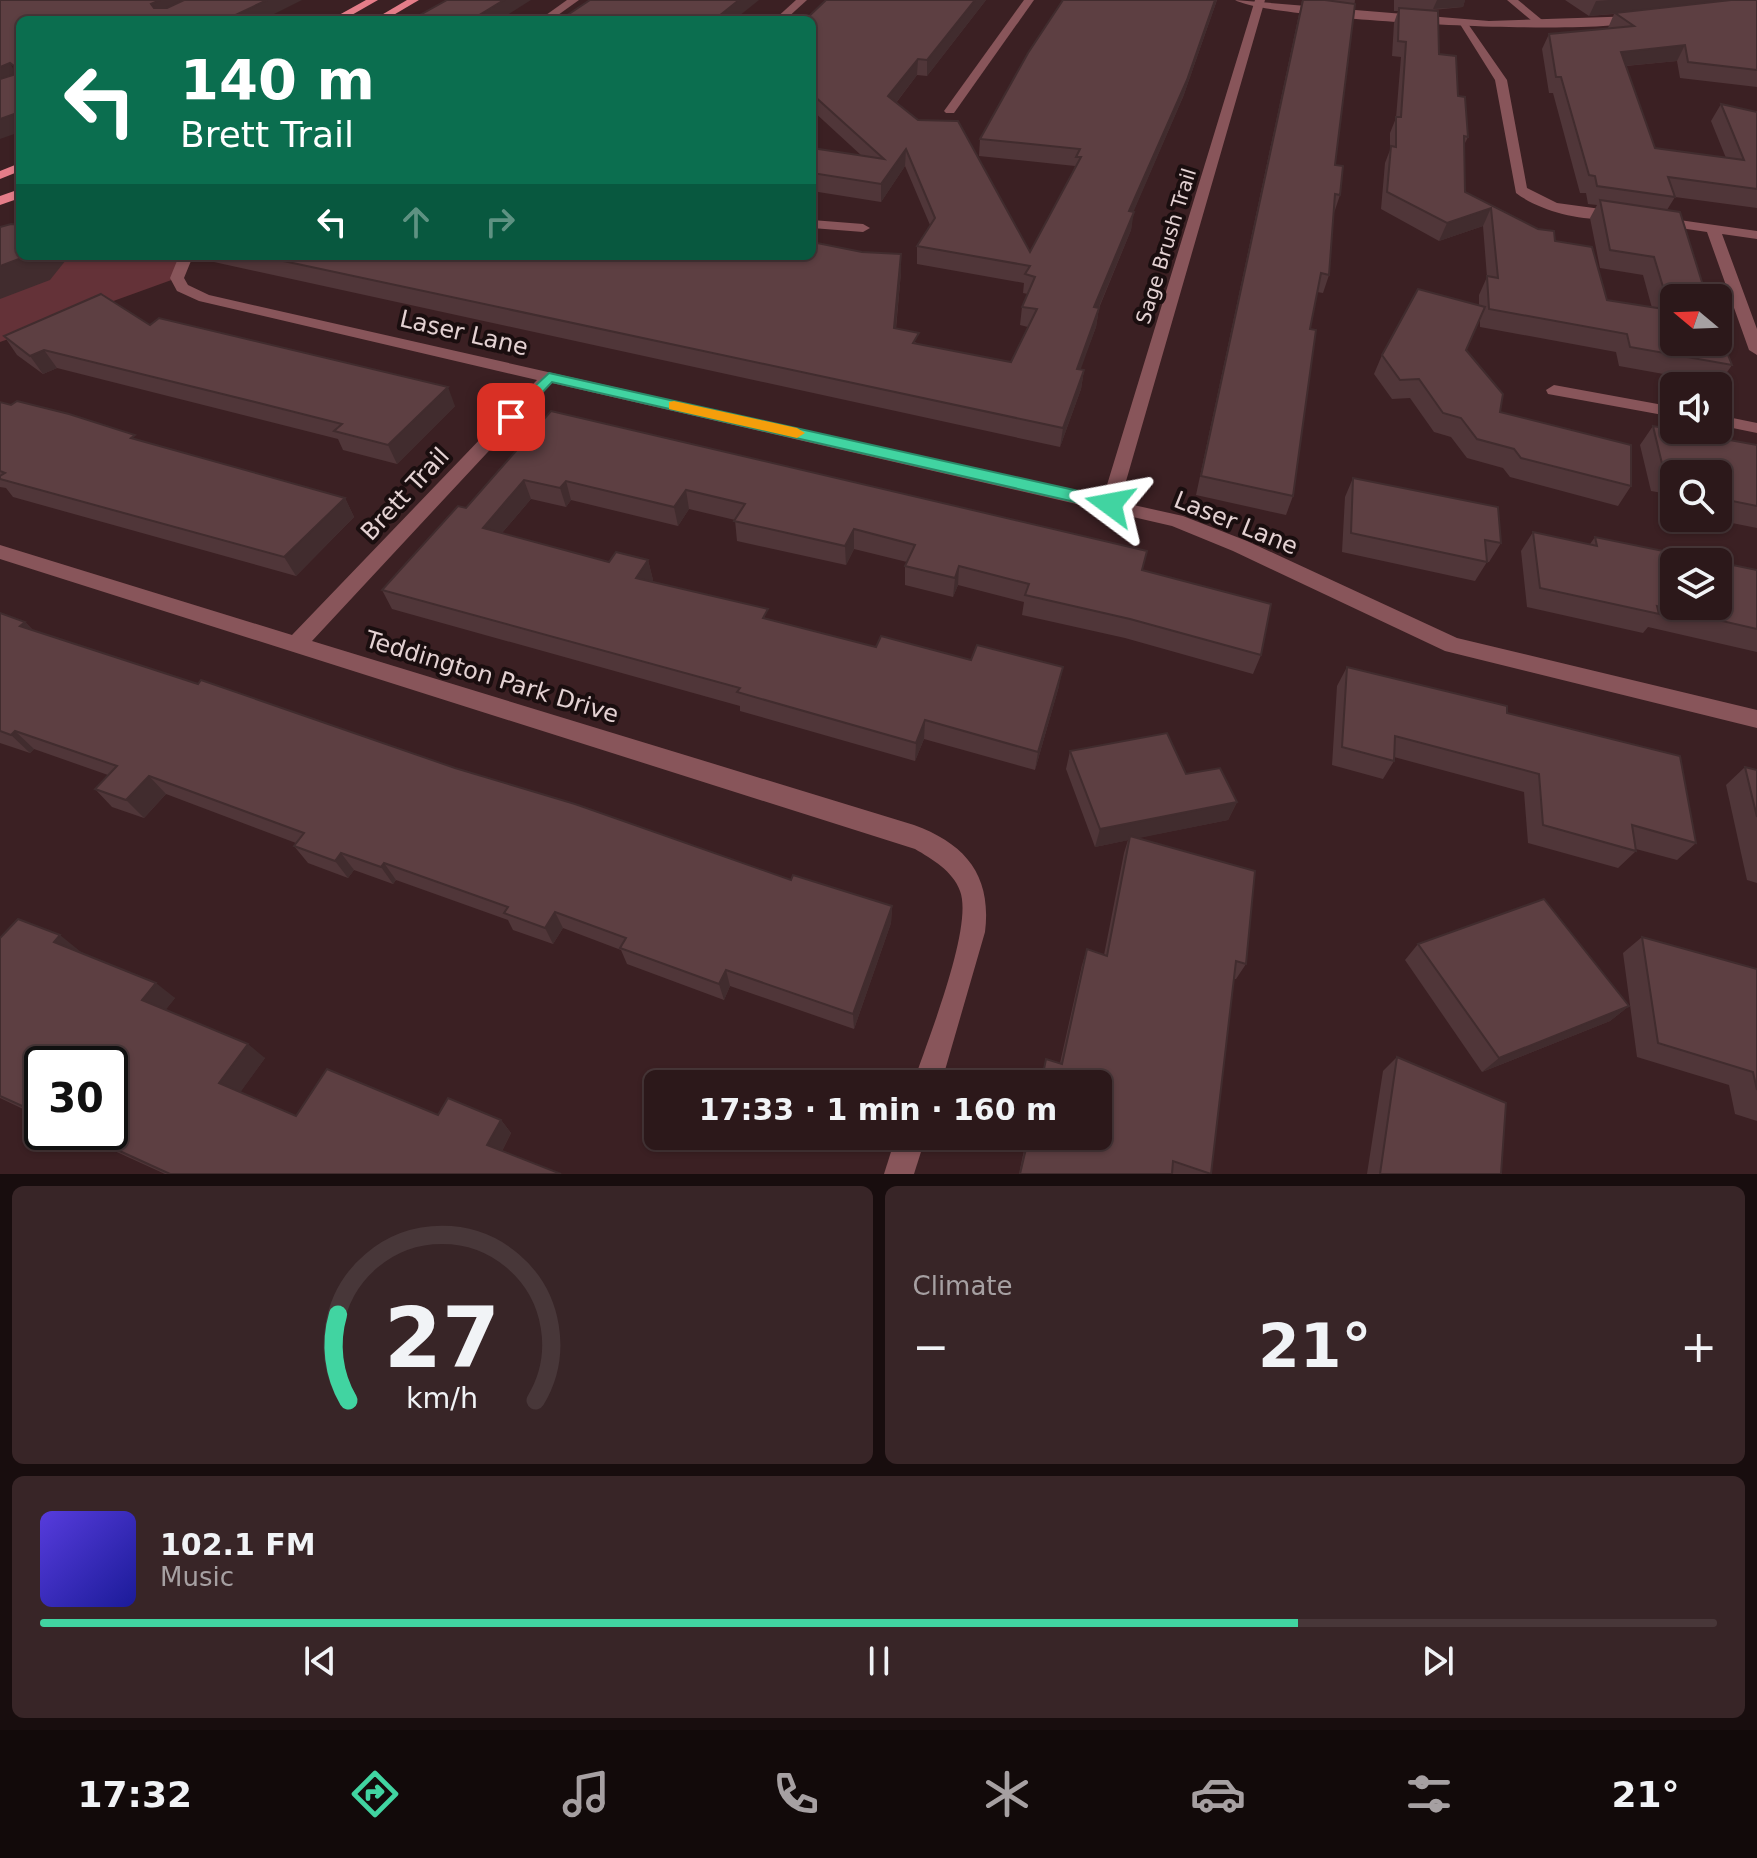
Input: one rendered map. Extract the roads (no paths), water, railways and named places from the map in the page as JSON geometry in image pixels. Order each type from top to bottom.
[{"type":"main road","points":[[343,16],[373,0]]},
{"type":"main road","points":[[385,16],[414,0]]},
{"type":"street","points":[[550,16],[574,0]]},
{"type":"street","points":[[784,16],[802,0]]},
{"type":"street","points":[[950,111],[1029,0]]},
{"type":"street","points":[[1240,0],[1462,23],[1542,24],[1647,18]]},
{"type":"street","points":[[1512,0],[1542,24]]},
{"type":"street","name":"Sage Brush Trail","points":[[1110,504],[1260,1]]},
{"type":"street","points":[[1462,23],[1501,80],[1518,180],[1530,198],[1631,217]]},
{"type":"street","points":[[1646,219],[1757,235]]},
{"type":"street","points":[[816,224],[863,228]]},
{"type":"street","points":[[1713,229],[1757,350]]},
{"type":"street","name":"Laser Lane","points":[[184,260],[177,278],[182,288],[204,298],[1110,504],[1207,532],[1452,645],[1757,719]]},
{"type":"street","name":"Brett Trail","points":[[296,644],[549,377]]},
{"type":"street","points":[[1554,390],[1660,409]]},
{"type":"street","points":[[1732,423],[1757,428]]},
{"type":"street","name":"Teddington Park Drive","points":[[0,552],[914,836],[942,850],[961,868],[975,895],[974,928],[931,1070]]},
{"type":"street","points":[[899,1174],[907,1150]]}]
